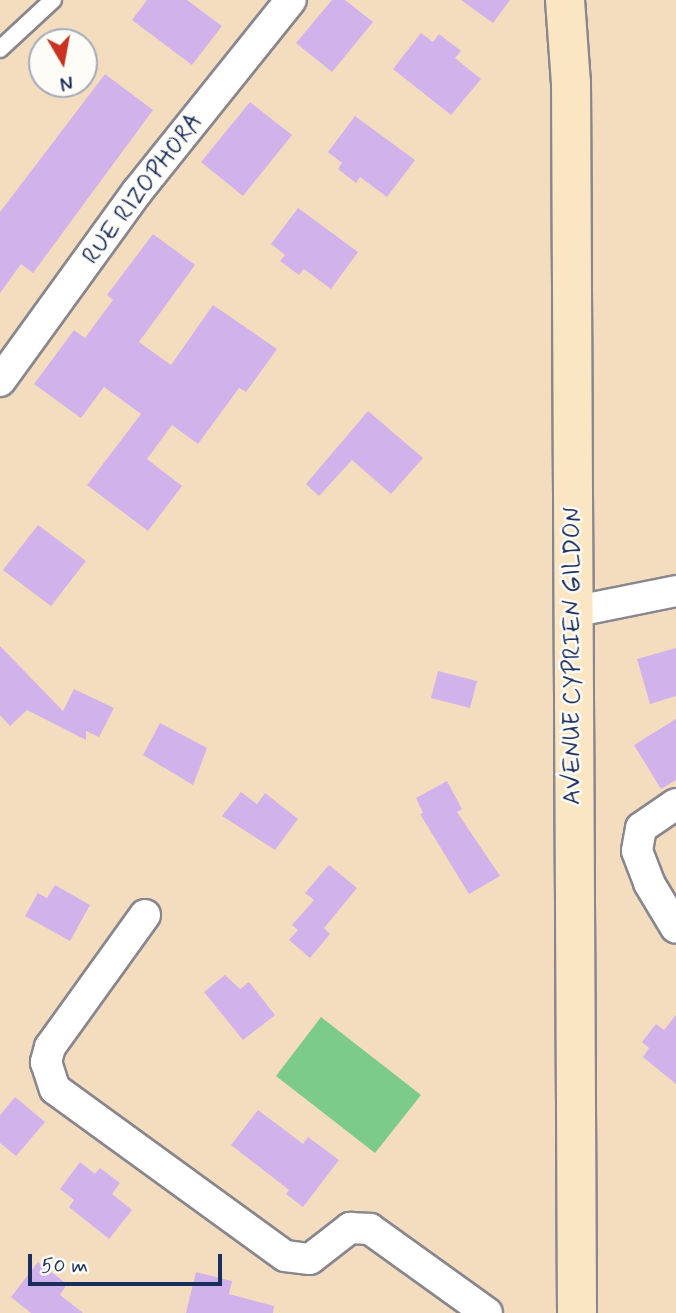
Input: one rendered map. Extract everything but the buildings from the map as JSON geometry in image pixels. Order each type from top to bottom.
[{"type":"street","name":"RUE RIZOPHORA","points":[[0,381],[137,192],[291,0]]},
{"type":"street","name":"AVENUE CYPRIEN GILDON","points":[[565,0],[571,83],[577,1313]]},
{"type":"street","points":[[572,612],[676,591]]},
{"type":"street","points":[[676,804],[641,828],[637,851],[649,883],[676,928]]},
{"type":"street","points":[[145,915],[50,1047],[46,1062],[55,1089],[285,1256],[310,1259],[350,1228],[370,1229],[486,1313]]},
{"type":"lane","points":[[0,49],[54,0]]},
{"type":"green space","points":[[321,1017],[421,1095],[375,1153],[276,1076]]}]
